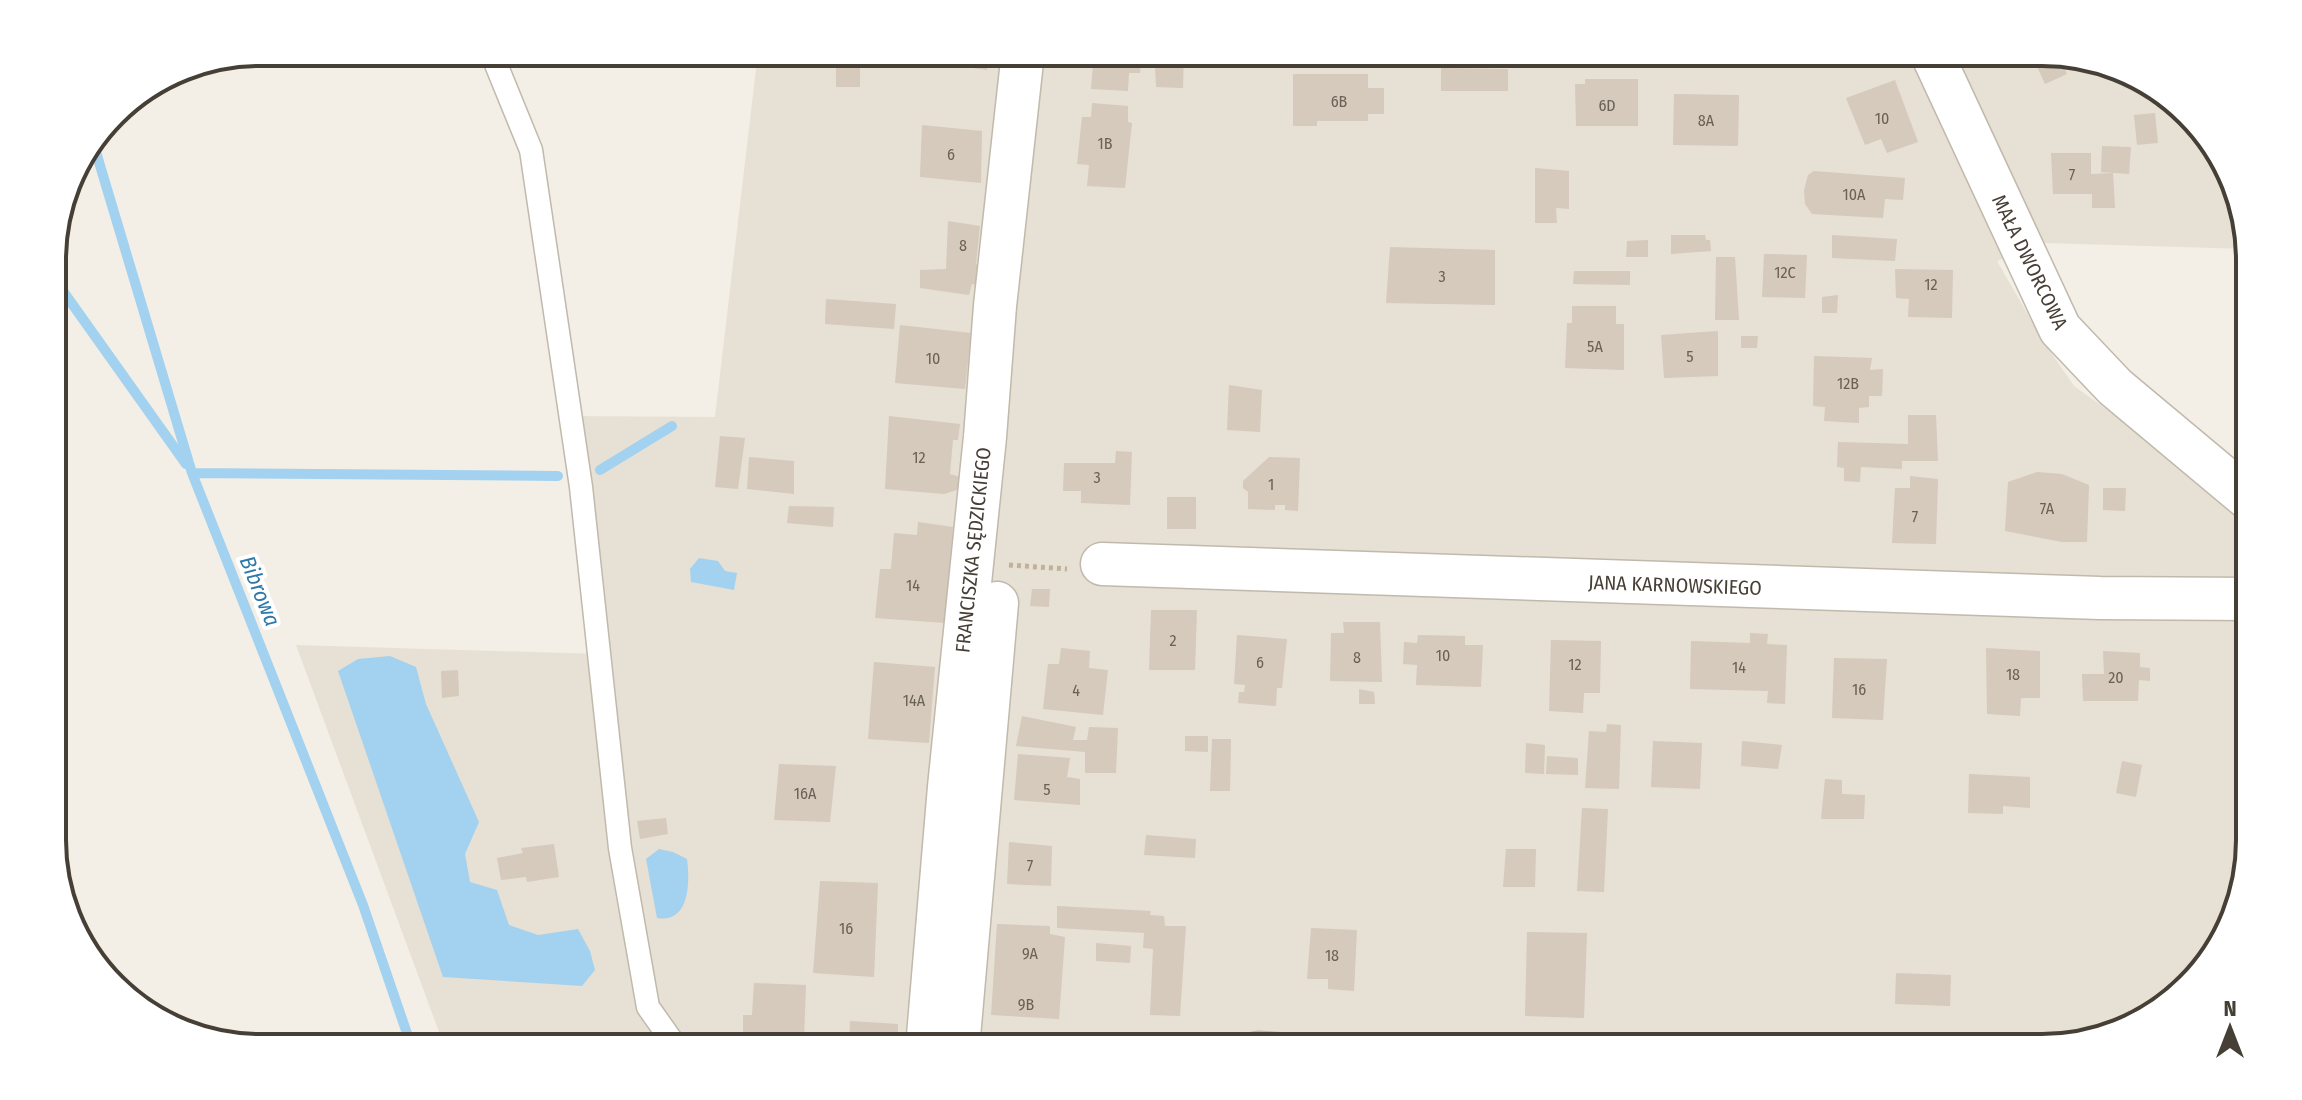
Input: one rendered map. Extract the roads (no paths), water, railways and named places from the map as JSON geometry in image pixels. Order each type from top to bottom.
[{"type":"street","name":"FRANCISZKA SĘDZICKIEGO","points":[[928,1034],[995,306],[1021,66]]},
{"type":"street","name":"FRANCISZKA SĘDZICKIEGO","points":[[959,1034],[1010,439],[1047,66]]},
{"type":"street","name":"MAŁA DWORCOWA","points":[[1938,66],[2060,329],[2115,387],[2236,488]]},
{"type":"street","name":"JANA KARNOWSKIEGO","points":[[1091,567],[2085,598],[2236,599]]},
{"type":"lane","points":[[497,66],[531,150],[581,487],[620,848],[648,1007],[667,1034]]},
{"type":"water","points":[[699,558],[718,561],[725,571],[737,573],[734,590],[691,582],[690,569]]},
{"type":"water","points":[[390,656],[416,667],[426,704],[479,822],[465,854],[470,882],[497,890],[509,925],[538,935],[578,929],[590,951],[595,970],[582,986],[443,977],[338,671],[358,659]]},
{"type":"water","points":[[659,849],[687,859],[686,899],[682,908],[668,918],[657,918],[646,859]]},
{"type":"waterway","name":"Bibrowa","points":[[97,155],[192,473],[363,905],[407,1034]]},
{"type":"waterway","points":[[66,295],[186,464]]},
{"type":"waterway","points":[[600,470],[672,426]]},
{"type":"waterway","points":[[192,473],[558,476]]}]
